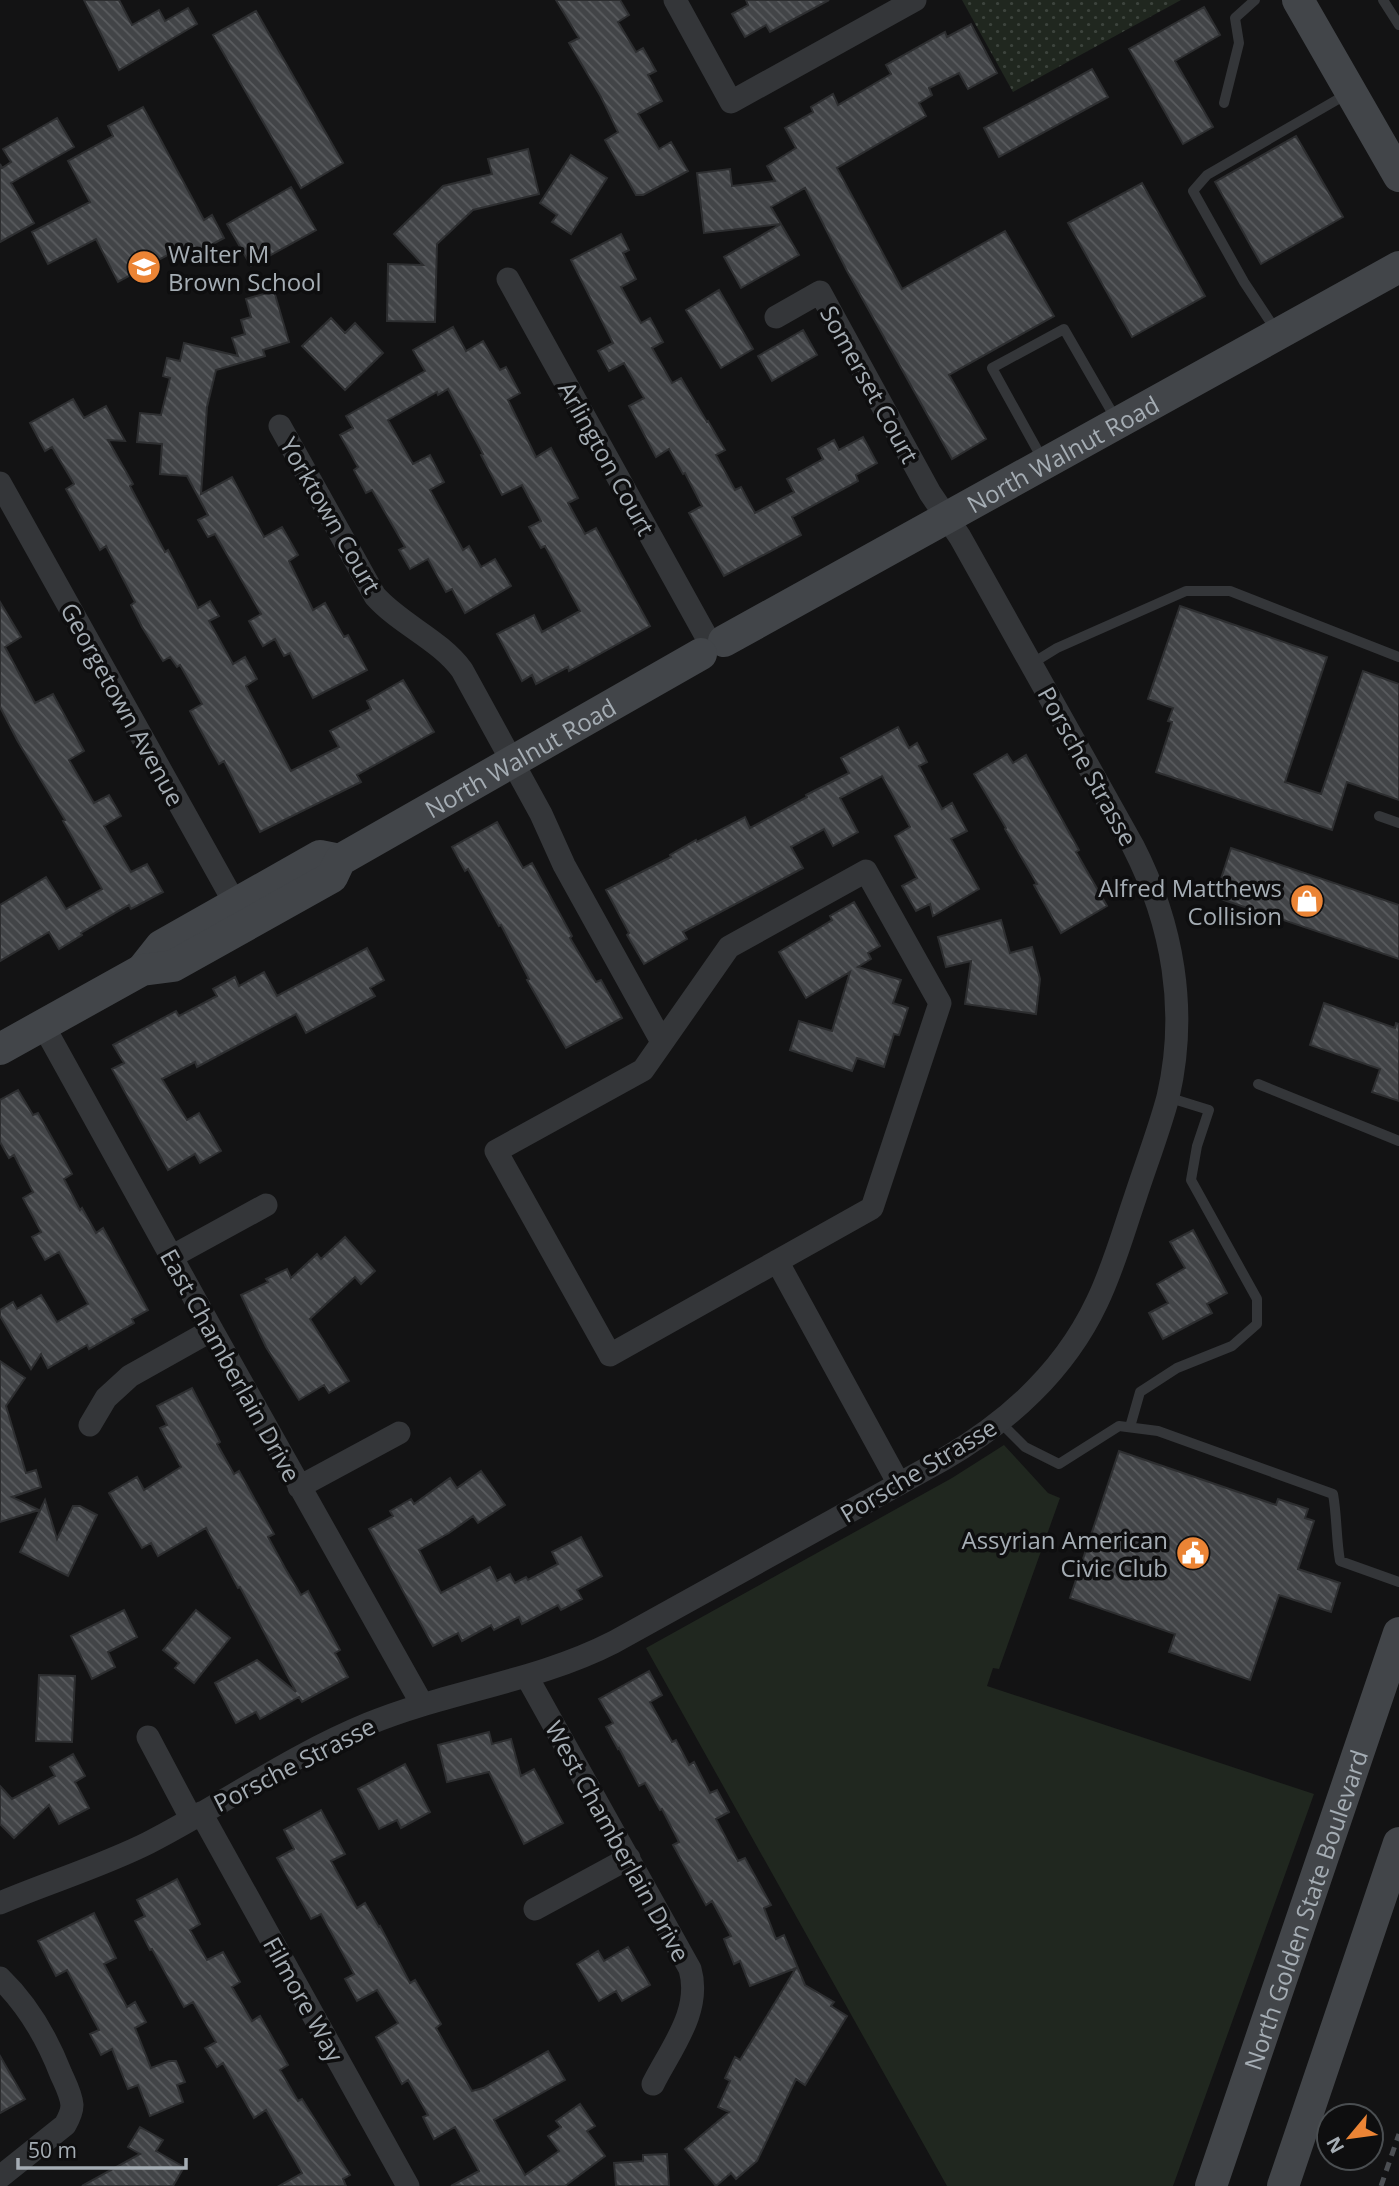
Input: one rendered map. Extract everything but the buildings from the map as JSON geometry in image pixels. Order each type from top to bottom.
[{"type":"street","points":[[675,0],[732,102],[915,0]]},
{"type":"street","points":[[1298,0],[1399,176]]},
{"type":"street","name":"North Walnut Road","points":[[0,1049],[142,970],[160,946],[241,914],[320,856],[340,860],[513,762],[711,644],[948,519],[1399,267]]},
{"type":"street","name":"Arlington Court","points":[[508,279],[711,644]]},
{"type":"street","name":"Somerset Court","points":[[776,317],[820,292],[929,493],[948,519]]},
{"type":"street","name":"Yorktown Court","points":[[280,426],[368,587],[392,613],[440,646],[454,659],[468,679],[541,814],[564,865],[662,1042]]},
{"type":"street","name":"Georgetown Avenue","points":[[0,483],[241,914]]},
{"type":"street","name":"Porsche Strasse","points":[[0,1903],[132,1850],[344,1734],[422,1704],[527,1677],[574,1661],[604,1647],[959,1450],[1000,1422],[1027,1399],[1077,1338],[1092,1313],[1110,1269],[1161,1122],[1167,1097],[1175,1052],[1177,1005],[1170,948],[1161,909],[1133,846],[948,519]]},
{"type":"street","points":[[866,871],[940,1003],[872,1208],[610,1355],[496,1151],[643,1070],[662,1042],[729,947],[866,871]]},
{"type":"street","name":"East Chamberlain Drive","points":[[43,1025],[422,1704]]},
{"type":"street","points":[[171,1257],[266,1205]]},
{"type":"street","points":[[777,1261],[899,1484]]},
{"type":"street","points":[[90,1425],[106,1398],[121,1383],[139,1370],[212,1330]]},
{"type":"street","points":[[299,1487],[399,1433]]},
{"type":"street","name":"North Golden State Boulevard","points":[[1211,2186],[1399,1633]]},
{"type":"street","name":"West Chamberlain Drive","points":[[527,1677],[684,1957],[693,1982],[691,2009],[653,2084]]},
{"type":"street","name":"Filmore Way","points":[[148,1737],[196,1815],[408,2186]]},
{"type":"street","points":[[1283,2186],[1399,1843]]},
{"type":"street","points":[[535,1909],[629,1858]]},
{"type":"street","points":[[0,1978],[37,2024],[60,2070],[72,2106],[65,2125],[0,2177]]},
{"type":"lane","points":[[1224,103],[1238,43],[1235,18],[1255,0]]},
{"type":"lane","points":[[1383,0],[1399,25]]},
{"type":"lane","points":[[1279,334],[1244,282],[1193,191],[1207,175],[1351,91]]},
{"type":"lane","points":[[1045,464],[992,369],[1064,329],[1119,423]]},
{"type":"lane","points":[[1031,664],[1057,648],[1186,591],[1230,591],[1399,657]]},
{"type":"lane","points":[[1379,816],[1399,823]]},
{"type":"lane","points":[[1258,1084],[1399,1141]]},
{"type":"lane","points":[[1130,1427],[1140,1392],[1177,1368],[1231,1346],[1257,1324],[1257,1299],[1191,1180],[1197,1146],[1209,1110],[1167,1097]]},
{"type":"lane","points":[[1000,1422],[1024,1447],[1059,1464],[1119,1426],[1130,1427],[1158,1431],[1333,1494],[1340,1561],[1399,1582]]},
{"type":"shaded area","points":[[962,0],[1181,0],[1013,92]]},
{"type":"shaded area","points":[[1004,1445],[1048,1493],[1060,1498],[999,1669],[993,1668],[987,1686],[1314,1794],[1173,2186],[947,2186],[646,1648],[952,1478]]},
{"type":"railway","points":[[1381,2186],[1399,2134]]},
{"type":"place","name":"Walter M Brown School","points":[[144,267]]},
{"type":"place","name":"Alfred Matthews Collision","points":[[1307,901]]},
{"type":"place","name":"Assyrian American Civic Club","points":[[1193,1553]]}]
